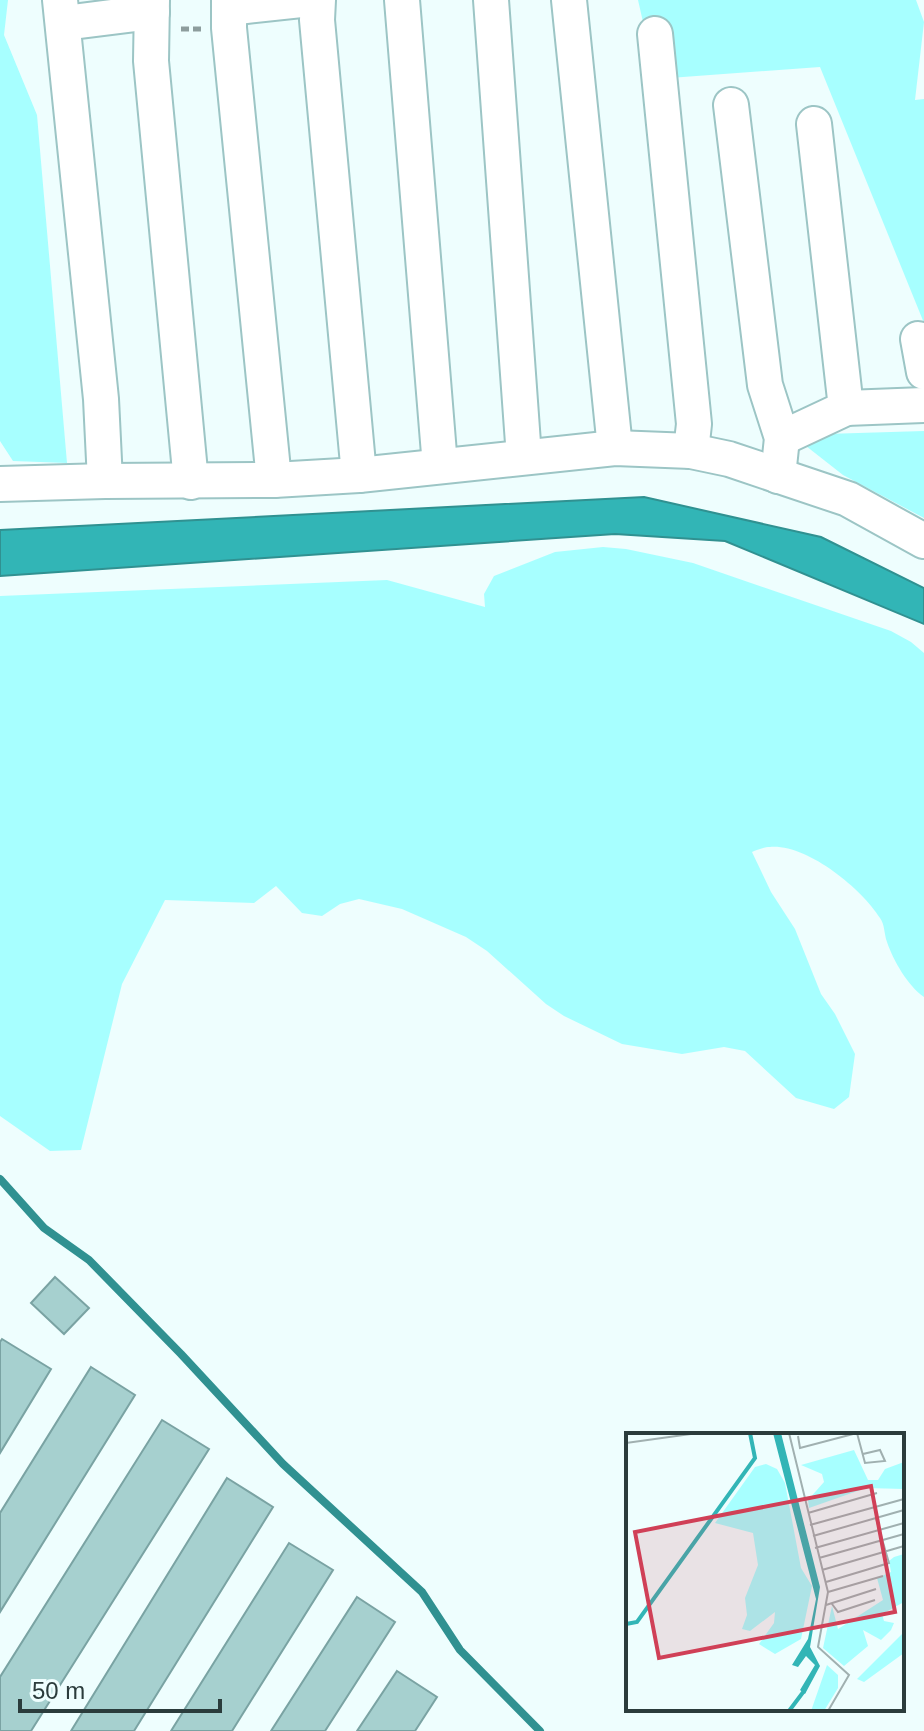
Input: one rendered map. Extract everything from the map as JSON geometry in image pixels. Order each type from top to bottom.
[{"type":"street","points":[[274,480],[229,12],[301,0]]},
{"type":"street","points":[[318,0],[317,20],[359,475]]},
{"type":"street","points":[[402,0],[440,466]]},
{"type":"street","points":[[491,0],[524,457]]},
{"type":"street","points":[[569,0],[615,448]]},
{"type":"street","points":[[105,481],[101,399],[62,12],[152,14],[151,61],[191,482]]},
{"type":"street","points":[[655,34],[694,424],[691,451]]},
{"type":"street","points":[[731,105],[765,385],[782,438],[778,476]]},
{"type":"street","points":[[814,124],[846,408]]},
{"type":"street","points":[[918,339],[924,372]]},
{"type":"street","points":[[782,438],[846,408],[924,405]]},
{"type":"street","points":[[0,484],[274,480],[359,475],[615,448],[691,451],[729,459],[848,499],[924,541]]},
{"type":"path","points":[[152,14],[229,12]]},
{"type":"shaded area","points":[[0,0],[8,0],[4,35],[37,115],[67,463],[13,461],[0,441]]},
{"type":"shaded area","points":[[638,0],[916,0],[924,22],[915,100],[924,99],[924,323],[820,67],[656,79]]},
{"type":"shaded area","points":[[924,431],[924,518],[843,475],[792,435]]},
{"type":"shaded area","points":[[644,497],[821,537],[924,588],[924,624],[725,541],[615,534],[0,576],[0,530]]},
{"type":"shaded area","points":[[603,547],[693,563],[891,631],[924,653],[924,997],[897,964],[880,918],[847,882],[816,860],[785,848],[770,847],[752,852],[771,892],[795,929],[821,994],[855,1054],[849,1097],[834,1109],[796,1098],[745,1051],[724,1047],[682,1054],[622,1044],[546,1004],[487,951],[466,937],[402,909],[359,899],[340,904],[322,916],[302,913],[276,886],[254,903],[165,900],[122,984],[81,1150],[50,1151],[0,1116],[0,596],[387,580],[485,607],[484,594],[494,576],[555,552]]},
{"type":"building","points":[[55,1277],[89,1308],[64,1334],[31,1303]]},
{"type":"building","points":[[2,1339],[51,1369],[0,1453],[0,1342]]},
{"type":"building","points":[[91,1367],[135,1395],[0,1612],[0,1513]]},
{"type":"building","points":[[162,1420],[209,1449],[31,1731],[0,1731],[0,1677]]},
{"type":"building","points":[[227,1478],[273,1507],[134,1731],[71,1731]]},
{"type":"building","points":[[289,1543],[333,1570],[232,1731],[171,1731]]},
{"type":"building","points":[[357,1597],[395,1622],[325,1731],[271,1731]]},
{"type":"building","points":[[397,1671],[437,1697],[415,1731],[357,1731]]},
{"type":"waterway","points":[[0,1179],[44,1228],[89,1260],[283,1464],[422,1592],[460,1650],[540,1731]]}]
